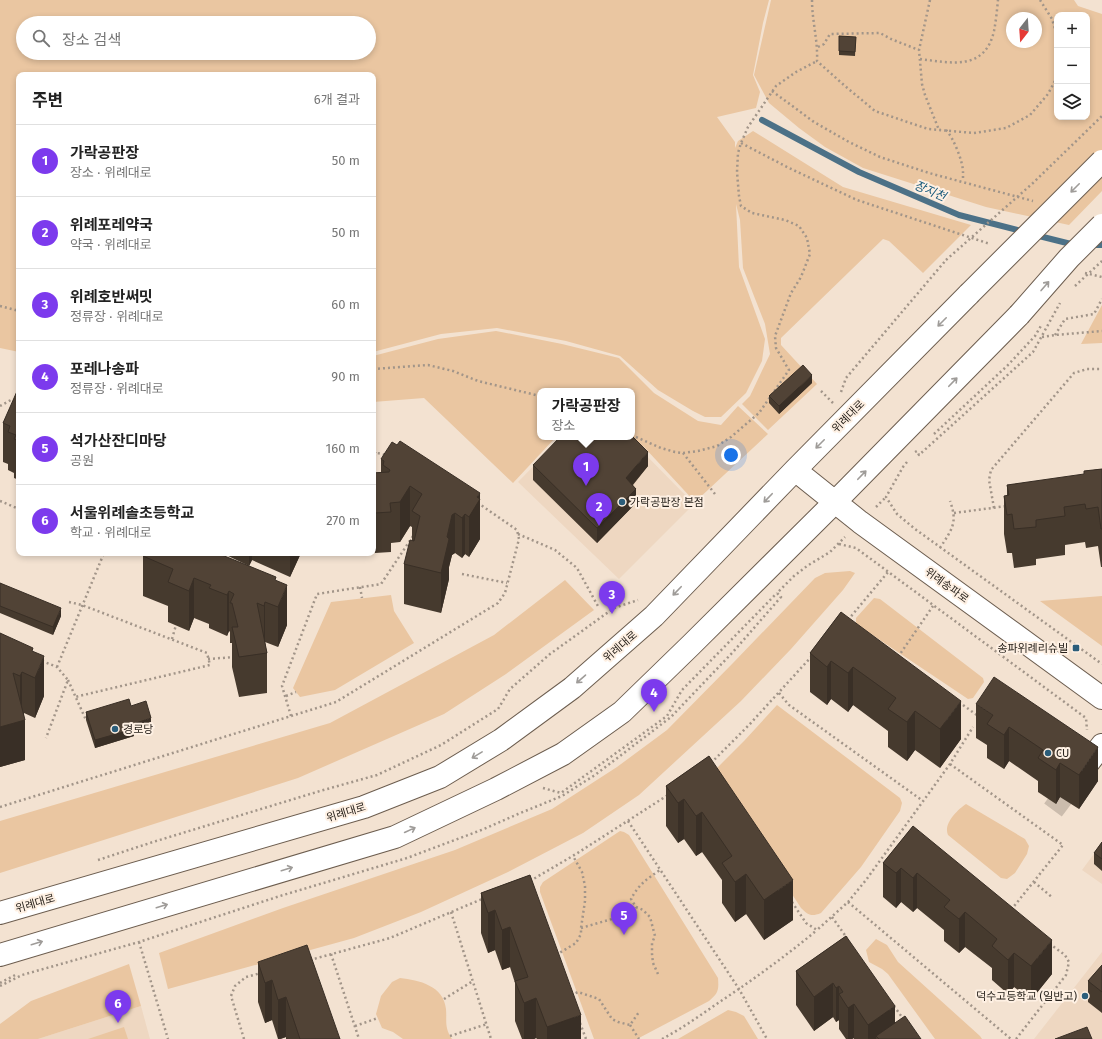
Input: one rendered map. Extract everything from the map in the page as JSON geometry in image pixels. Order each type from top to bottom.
[{"type":"main road","name":"위례대로","points":[[0,913],[364,807],[440,778],[501,740],[572,688],[654,616],[795,470],[1102,161]]},
{"type":"main road","points":[[0,954],[395,837],[496,789],[563,754],[622,712],[691,646],[1019,315],[1069,258],[1102,224]]},
{"type":"main road","name":"위례송파로","points":[[795,470],[835,502],[1102,698]]},
{"type":"main road","points":[[1085,767],[1095,740]]},
{"type":"path","points":[[812,0],[812,12],[818,47],[817,61]]},
{"type":"path","points":[[930,0],[919,50],[920,72],[924,89],[939,130]]},
{"type":"path","points":[[920,59],[957,63],[968,62],[978,57],[985,50],[991,40],[994,31],[998,0]]},
{"type":"path","points":[[1040,0],[1052,19],[1054,25]]},
{"type":"path","points":[[818,47],[824,44],[830,34],[880,33],[890,39],[919,50]]},
{"type":"path","points":[[635,436],[661,448],[683,453],[717,446],[731,437],[759,413],[789,370],[776,348],[775,336],[791,293],[801,277],[810,254],[807,238],[799,226],[785,220],[752,213],[741,206],[737,172],[738,154],[748,126],[776,86],[796,72],[817,61]]},
{"type":"path","points":[[817,61],[875,111],[928,129],[974,133],[1006,128],[1030,115],[1048,94],[1054,83]]},
{"type":"path","points":[[772,91],[814,122],[854,145],[894,161],[929,172],[1036,202]]},
{"type":"path","points":[[846,378],[946,260],[1032,183],[1102,116]]},
{"type":"path","points":[[947,130],[961,161],[963,181]]},
{"type":"path","points":[[741,143],[789,168],[857,200],[991,244]]},
{"type":"path","points":[[1074,287],[1102,261]]},
{"type":"path","points":[[1080,272],[1102,277]]},
{"type":"path","points":[[912,456],[917,451],[919,455],[1033,352],[1063,297],[1053,306]]},
{"type":"path","points":[[1055,335],[1065,319],[1094,314],[1102,299]]},
{"type":"path","points":[[0,306],[16,310]]},
{"type":"path","points":[[934,435],[1008,365],[1035,336],[1042,323]]},
{"type":"path","points":[[1041,337],[1102,331]]},
{"type":"path","points":[[376,369],[428,365],[453,371],[478,381],[537,395]]},
{"type":"path","points":[[994,508],[989,480],[991,470],[1074,373],[1087,369],[1102,369]]},
{"type":"path","points":[[0,406],[11,400],[16,401]]},
{"type":"path","points":[[376,452],[390,456]]},
{"type":"path","points":[[683,453],[715,494]]},
{"type":"path","points":[[907,461],[886,497],[897,514],[940,548],[1102,664]]},
{"type":"path","points":[[0,807],[336,702],[498,603],[505,593],[508,583],[519,539],[517,530],[472,500]]},
{"type":"path","points":[[0,501],[16,508]]},
{"type":"path","points":[[940,548],[954,523],[954,513],[950,501]]},
{"type":"path","points":[[954,513],[1010,506]]},
{"type":"path","points":[[290,716],[282,686],[317,594],[381,584],[417,531]]},
{"type":"path","points":[[518,534],[555,550],[578,568],[599,608]]},
{"type":"path","points":[[839,544],[856,548],[1086,718],[1095,740]]},
{"type":"path","points":[[57,667],[103,556]]},
{"type":"path","points":[[848,620],[888,572]]},
{"type":"path","points":[[462,574],[508,583]]},
{"type":"path","points":[[360,588],[362,598]]},
{"type":"path","points":[[94,861],[168,837],[377,775],[441,745],[498,709],[510,689],[550,654],[614,608],[644,598]]},
{"type":"path","points":[[68,602],[82,605],[207,653],[210,665],[75,697]]},
{"type":"path","points":[[897,659],[933,606]]},
{"type":"path","points":[[172,639],[176,625]]},
{"type":"path","points":[[708,766],[749,725],[814,654]]},
{"type":"path","points":[[208,659],[235,657]]},
{"type":"path","points":[[36,658],[57,667],[68,680],[86,720]]},
{"type":"path","points":[[46,738],[68,680]]},
{"type":"path","points":[[285,696],[296,692]]},
{"type":"path","points":[[779,693],[789,705],[923,801]]},
{"type":"path","points":[[954,699],[979,716]]},
{"type":"path","points":[[975,722],[983,711]]},
{"type":"path","points":[[662,1039],[678,1031],[791,952],[848,902],[866,880],[950,764],[973,727]]},
{"type":"path","points":[[950,764],[1062,845],[1008,914]]},
{"type":"path","points":[[528,882],[573,856],[674,791]]},
{"type":"path","points":[[628,821],[739,989],[767,1039]]},
{"type":"path","points":[[558,962],[556,955],[576,943],[582,934],[581,928],[585,901],[585,886],[582,872],[573,856]]},
{"type":"path","points":[[636,908],[631,899],[635,892],[642,883],[660,870]]},
{"type":"path","points":[[1034,882],[1053,898]]},
{"type":"path","points":[[307,961],[390,938],[488,897]]},
{"type":"path","points":[[788,897],[806,923],[817,930]]},
{"type":"path","points":[[848,902],[1011,1039]]},
{"type":"path","points":[[581,928],[612,919],[624,909],[636,908],[643,910],[650,917],[655,936],[652,943],[652,954],[653,963],[658,974]]},
{"type":"path","points":[[451,912],[491,1039]]},
{"type":"path","points":[[832,917],[850,942]]},
{"type":"path","points":[[139,942],[168,1039]]},
{"type":"path","points":[[1016,1039],[1066,975],[1069,962],[1065,955],[1047,942]]},
{"type":"path","points":[[330,954],[359,1039]]},
{"type":"path","points":[[244,1039],[230,996],[235,986],[246,977],[261,973]]},
{"type":"path","points":[[444,999],[473,981]]},
{"type":"path","points":[[573,1002],[570,995],[578,992],[600,999],[612,1019],[630,1025],[640,1039]]},
{"type":"path","points":[[890,1000],[908,1026]]},
{"type":"path","points":[[630,1025],[639,1012]]},
{"type":"path","points":[[578,1017],[586,1039]]},
{"type":"path","points":[[354,1026],[378,1018]]},
{"type":"path","points":[[450,1036],[487,1024]]},
{"type":"shaded area","points":[[0,0],[769,0],[753,75],[760,92],[756,108],[717,117],[735,142],[735,148],[738,141],[753,131],[843,187],[971,225],[923,273],[889,241],[883,239],[781,338],[781,345],[817,384],[768,430],[742,404],[750,396],[770,354],[765,324],[743,268],[740,220],[736,204],[739,267],[765,339],[762,361],[746,393],[721,417],[705,417],[658,390],[620,356],[566,341],[497,328],[441,334],[376,351],[376,72],[16,72],[16,351],[0,348]]},
{"type":"shaded area","points":[[771,0],[1074,0],[1078,6],[1102,14],[1102,191],[1069,225],[986,207],[863,168],[825,147],[769,103],[754,75]]},
{"type":"shaded area","points":[[1102,305],[1102,343],[1081,344]]},
{"type":"shaded area","points":[[496,331],[562,344],[619,358],[654,393],[698,421],[721,425],[738,406],[768,434],[695,502],[644,447],[633,440],[635,440],[635,388],[537,388],[537,440],[553,440],[513,483],[424,398],[376,402],[376,355],[438,339]]},
{"type":"shaded area","points":[[559,440],[583,440],[639,448],[694,504],[619,579],[518,482]]},
{"type":"shaded area","points":[[850,571],[855,573],[843,590],[791,649],[741,701],[639,795],[583,833],[508,872],[421,912],[354,938],[168,989],[159,953],[283,908],[455,850],[552,809],[617,767],[667,730],[815,578],[825,573]]},
{"type":"shaded area","points":[[565,580],[594,610],[506,674],[444,714],[298,778],[0,873],[0,821],[330,723],[494,635]]},
{"type":"shaded area","points":[[391,595],[394,611],[414,643],[335,690],[300,697],[293,688],[331,602]]},
{"type":"shaded area","points":[[1102,596],[1102,646],[1040,601]]},
{"type":"shaded area","points":[[874,598],[880,599],[983,678],[984,682],[973,698],[968,699],[856,624],[856,618]]},
{"type":"shaded area","points":[[777,705],[900,798],[902,803],[900,811],[861,867],[821,913],[815,915],[808,914],[801,908],[719,782],[716,769]]},
{"type":"shaded area","points":[[966,804],[1025,839],[1029,846],[1027,854],[1015,873],[1007,879],[1001,878],[948,835],[947,826],[949,822]]},
{"type":"shaded area","points":[[620,831],[629,835],[718,978],[718,989],[716,994],[709,1001],[637,1039],[594,1039],[540,892],[540,887],[543,882]]},
{"type":"shaded area","points":[[1102,843],[1102,884],[1082,870]]},
{"type":"shaded area","points":[[876,939],[887,945],[898,962],[982,1039],[935,1039],[888,974],[869,962],[866,950]]},
{"type":"shaded area","name":"덕수고등학교 (일반고)","points":[[1102,952],[1102,1039],[1034,1039]]},
{"type":"shaded area","points":[[129,964],[141,1006],[38,1039],[0,1039],[0,1024],[31,1001]]},
{"type":"shaded area","points":[[400,978],[415,980],[436,990],[441,995],[446,1009],[446,1024],[449,1035],[452,1039],[403,1039],[393,1032],[382,1028],[376,1014],[381,996],[392,982]]},
{"type":"shaded area","points":[[141,1006],[150,1039],[38,1039]]},
{"type":"shaded area","points":[[728,1010],[744,1016],[758,1039],[678,1039]]},
{"type":"shaded area","points":[[124,1027],[128,1039],[88,1039]]},
{"type":"building","points":[[839,36],[856,37],[855,52],[839,51]]},
{"type":"building","points":[[803,365],[812,375],[779,406],[769,396]]},
{"type":"building","points":[[16,394],[16,435],[8,432],[10,426],[3,423]]},
{"type":"building","points":[[635,439],[648,452],[626,478],[636,489],[597,528],[533,465],[557,440]]},
{"type":"building","points":[[400,441],[480,493],[477,497],[480,499],[469,517],[465,514],[462,518],[455,513],[452,515],[447,537],[449,539],[441,573],[404,564],[410,540],[414,541],[420,516],[412,511],[422,494],[410,486],[400,502],[390,503],[391,512],[376,513],[376,473],[389,472],[390,470],[383,465],[384,461],[381,459],[392,442],[397,445]]},
{"type":"building","points":[[1102,469],[1102,529],[1098,507],[1086,509],[1085,504],[1064,507],[1065,516],[1036,520],[1036,527],[1014,529],[1012,514],[1007,515],[1004,496],[1009,495],[1007,485],[1084,474],[1084,471]]},
{"type":"building","points":[[143,556],[224,556],[276,577],[275,580],[287,585],[278,607],[265,602],[264,606],[257,603],[267,653],[239,657],[232,627],[238,627],[232,603],[230,603],[234,594],[229,591],[227,595],[209,588],[211,585],[194,578],[189,591],[168,582],[173,569]]},
{"type":"building","points":[[0,583],[61,608],[53,627],[0,606]]},
{"type":"building","points":[[841,612],[961,701],[940,729],[915,711],[907,722],[888,709],[896,698],[853,667],[848,673],[831,661],[827,667],[810,653]]},
{"type":"building","points":[[0,633],[33,648],[32,651],[44,656],[35,678],[22,672],[20,676],[13,673],[25,720],[0,727]]},
{"type":"building","points":[[994,677],[1098,747],[1079,775],[1060,763],[1056,770],[1038,758],[1043,750],[1009,727],[1004,735],[987,724],[993,715],[976,704]]},
{"type":"building","name":"경로당","points":[[129,699],[131,706],[146,701],[151,718],[133,724],[134,729],[95,740],[86,712]]},
{"type":"building","points":[[709,756],[793,880],[764,900],[746,874],[735,882],[722,863],[732,856],[702,812],[696,816],[684,799],[678,803],[666,786]]},
{"type":"building","points":[[913,826],[1052,940],[1031,966],[1014,953],[1008,960],[992,946],[997,939],[965,912],[959,919],[944,907],[950,900],[917,873],[913,878],[901,868],[896,873],[883,863]]},
{"type":"building","points":[[1102,842],[1102,859],[1094,853]]},
{"type":"building","points":[[530,875],[581,1015],[547,1027],[536,998],[524,1003],[515,981],[528,977],[510,927],[502,930],[495,910],[488,913],[481,893]]},
{"type":"building","points":[[846,936],[895,1006],[868,1025],[854,1004],[848,1008],[839,994],[843,992],[839,986],[836,988],[833,983],[814,997],[796,971]]},
{"type":"building","points":[[307,945],[340,1039],[300,1039],[286,997],[278,1000],[272,980],[265,983],[258,962]]},
{"type":"building","points":[[1102,965],[1102,992],[1088,981]]},
{"type":"building","points":[[905,1016],[921,1039],[879,1039],[876,1036]]},
{"type":"building","points":[[1087,1027],[1092,1039],[1055,1039]]},
{"type":"waterway","name":"장지천","points":[[762,120],[859,172],[959,215],[1025,232]]},
{"type":"waterway","name":"장지천","points":[[1035,235],[1075,245]]},
{"type":"waterway","name":"장지천","points":[[1090,245],[1102,245]]},
{"type":"tunnel","points":[[1053,810],[1080,774]]},
{"type":"place","name":"가락공판장","points":[[586,486]]},
{"type":"place","name":"가락공판장 본점","points":[[622,502]]},
{"type":"place","name":"위례포레약국","points":[[599,526]]},
{"type":"place","name":"위례호반써밋","points":[[612,614]]},
{"type":"place","name":"송파위례리슈빌","points":[[1076,648]]},
{"type":"place","name":"포레나송파","points":[[654,712]]},
{"type":"place","name":"경로당","points":[[115,729]]},
{"type":"place","name":"CU","points":[[1048,753]]},
{"type":"place","name":"석가산잔디마당","points":[[624,935]]},
{"type":"place","name":"덕수고등학교 (일반고)","points":[[1085,996]]},
{"type":"place","name":"서울위례솔초등학교","points":[[118,1023]]}]
